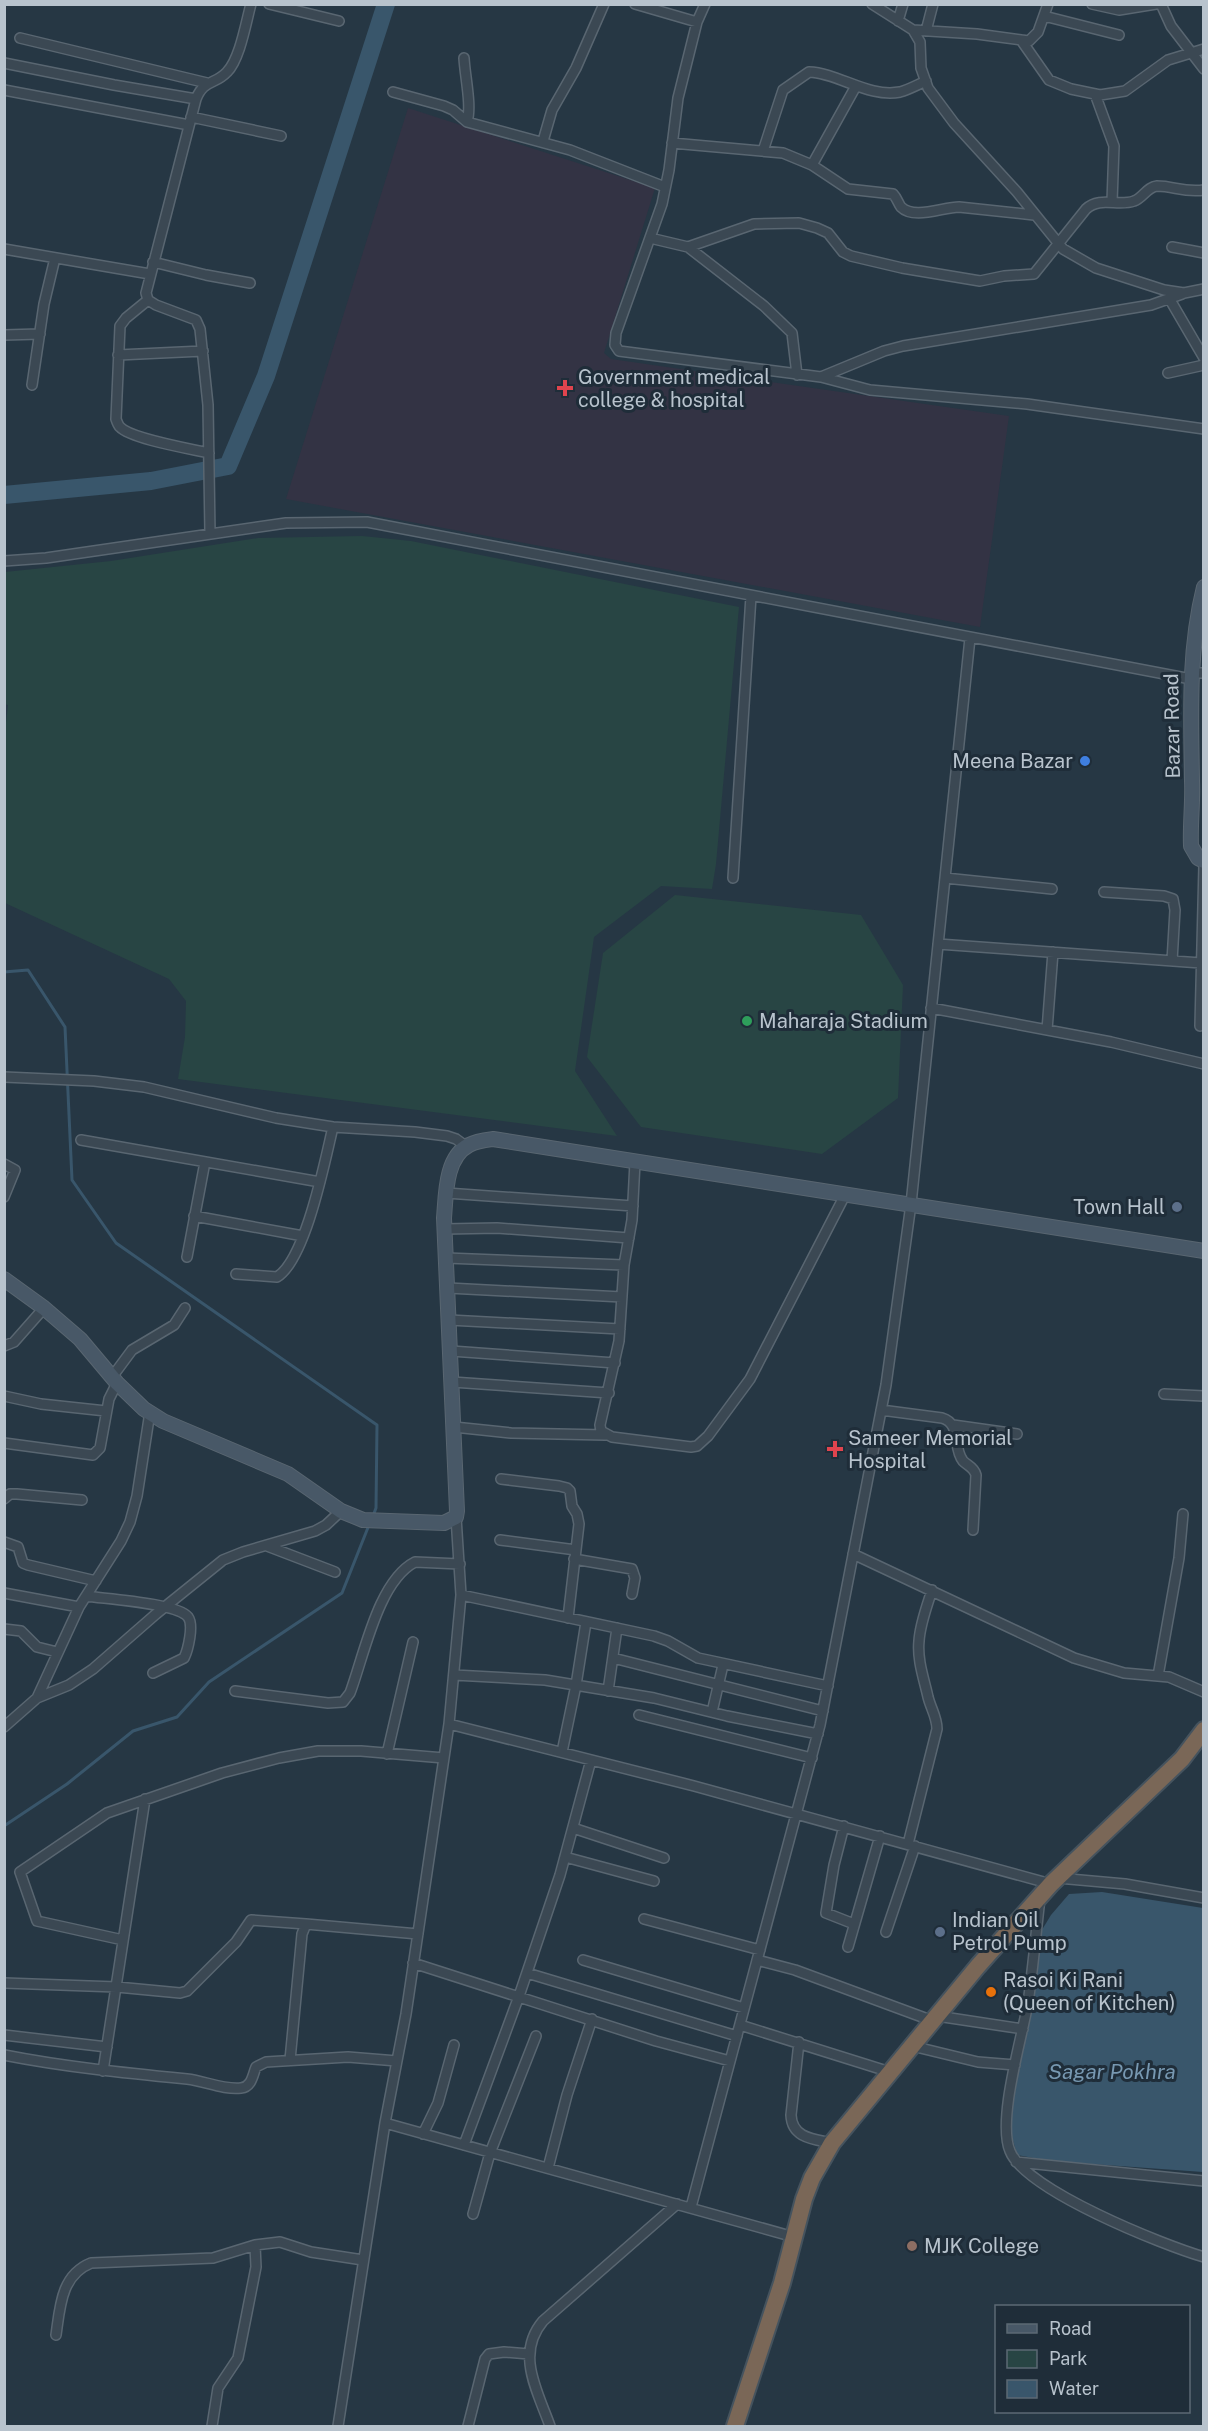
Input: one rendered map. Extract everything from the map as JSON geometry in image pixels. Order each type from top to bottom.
[{"type":"highway","points":[[735,2427],[812,2178],[832,2143],[978,1965],[1055,1881],[1182,1759],[1203,1730]]},
{"type":"street","points":[[148,300],[146,293],[150,274],[196,99],[200,88],[222,77],[234,63],[251,4]]},
{"type":"street","points":[[269,4],[339,21]]},
{"type":"street","points":[[543,141],[552,110],[576,68],[604,4]]},
{"type":"street","points":[[636,4],[697,22]]},
{"type":"street","points":[[705,4],[697,22],[678,98],[665,187],[650,238],[616,333],[615,345],[619,351],[821,377],[870,390],[1027,404],[1203,429]]},
{"type":"street","points":[[872,4],[913,30],[977,34],[1029,41],[1035,38],[1048,4]]},
{"type":"street","points":[[898,21],[903,4]]},
{"type":"street","points":[[926,31],[933,4]]},
{"type":"street","points":[[1092,4],[1119,10],[1156,4]]},
{"type":"street","points":[[1161,4],[1171,26],[1203,69]]},
{"type":"street","points":[[1044,16],[1119,35]]},
{"type":"street","points":[[913,30],[920,42],[921,68],[928,88],[954,123],[1059,245],[1096,268],[1164,290],[1184,293]]},
{"type":"street","points":[[20,38],[207,83]]},
{"type":"street","points":[[1021,40],[1049,80],[1095,94],[1125,91],[1168,60],[1203,49]]},
{"type":"street","points":[[464,58],[465,85],[470,112],[467,122]]},
{"type":"street","points":[[4,63],[114,86],[196,99]]},
{"type":"street","points":[[763,151],[779,97],[788,85],[809,72],[820,73],[855,86],[880,91],[901,92],[926,81]]},
{"type":"street","points":[[812,165],[855,86]]},
{"type":"street","points":[[4,90],[281,136]]},
{"type":"street","points":[[393,92],[444,106],[453,110],[467,122],[543,141],[665,187]]},
{"type":"street","points":[[1095,94],[1114,146],[1112,202]]},
{"type":"street","points":[[672,143],[783,153],[812,165],[848,189],[893,194],[903,208],[908,210],[933,212],[948,207],[958,207],[1034,215]]},
{"type":"street","points":[[688,247],[754,224],[799,223],[828,233],[843,252],[851,256],[902,268],[980,280],[1034,274],[1090,205],[1096,202],[1133,202],[1158,186],[1184,192],[1203,190]]},
{"type":"street","points":[[650,238],[688,247],[764,306],[792,333],[797,375]]},
{"type":"street","points":[[1172,247],[1203,253]]},
{"type":"street","points":[[4,249],[150,274]]},
{"type":"street","points":[[32,385],[55,258]]},
{"type":"street","points":[[153,262],[250,283]]},
{"type":"street","points":[[821,377],[874,355],[903,346],[1151,305],[1203,289]]},
{"type":"street","points":[[1169,298],[1203,358]]},
{"type":"street","points":[[148,300],[196,320],[200,329],[208,405],[210,533]]},
{"type":"street","points":[[148,300],[120,326],[116,419],[119,426],[130,433],[209,457]]},
{"type":"street","points":[[4,334],[40,334]]},
{"type":"street","points":[[118,355],[203,351]]},
{"type":"street","points":[[1168,373],[1203,365]]},
{"type":"street","points":[[4,561],[46,558],[286,523],[367,522],[970,638],[1195,675]]},
{"type":"street","name":"Bazar Road","points":[[1203,587],[1193,642],[1195,675],[1190,828],[1191,846],[1203,863]]},
{"type":"street","points":[[733,878],[751,596]]},
{"type":"street","points":[[690,2207],[818,1734],[881,1410],[895,1330],[911,1204],[970,638]]},
{"type":"street","points":[[1200,1026],[1203,863]]},
{"type":"street","points":[[945,878],[1052,889]]},
{"type":"street","points":[[1104,892],[1164,896],[1173,899],[1175,910],[1172,961]]},
{"type":"street","points":[[938,944],[1201,963]]},
{"type":"street","points":[[1047,1030],[1053,952]]},
{"type":"street","points":[[931,1008],[1111,1042],[1203,1064]]},
{"type":"street","points":[[4,1077],[74,1080],[144,1087],[254,1113],[333,1127],[447,1136],[467,1147]]},
{"type":"street","points":[[236,1274],[278,1276],[288,1266],[303,1236],[320,1182],[333,1127]]},
{"type":"street","points":[[338,2427],[385,2123],[406,2014],[449,1724],[454,1675],[461,1595],[445,1229],[447,1183],[456,1155],[467,1147],[492,1139],[1203,1251]]},
{"type":"street","points":[[81,1140],[320,1182]]},
{"type":"street","points":[[187,1257],[205,1162]]},
{"type":"street","points":[[605,1435],[600,1425],[609,1393],[620,1329],[624,1265],[633,1206],[635,1162]]},
{"type":"street","points":[[4,1164],[15,1170],[4,1197]]},
{"type":"street","points":[[446,1193],[633,1206]]},
{"type":"street","points":[[454,1427],[511,1433],[605,1435],[697,1446],[708,1436],[750,1379],[779,1318],[845,1195]]},
{"type":"street","points":[[194,1216],[303,1236]]},
{"type":"street","points":[[445,1229],[497,1228],[629,1238]]},
{"type":"street","points":[[446,1258],[624,1265]]},
{"type":"street","points":[[4,1279],[44,1308],[80,1339],[115,1380],[163,1421],[288,1474],[341,1511],[363,1520],[444,1523],[456,1517]]},
{"type":"street","points":[[448,1288],[622,1297]]},
{"type":"street","points":[[4,1347],[14,1342],[44,1308]]},
{"type":"street","points":[[4,1443],[93,1455],[100,1448],[106,1411],[115,1380],[132,1350],[174,1325],[185,1308]]},
{"type":"street","points":[[449,1320],[620,1329]]},
{"type":"street","points":[[451,1351],[615,1363]]},
{"type":"street","points":[[453,1382],[609,1393]]},
{"type":"street","points":[[1164,1395],[1203,1396]]},
{"type":"street","points":[[4,1396],[41,1404],[106,1411]]},
{"type":"street","points":[[881,1410],[942,1418],[953,1425],[960,1456],[964,1462],[975,1469],[973,1530]]},
{"type":"street","points":[[37,1698],[80,1606],[121,1541],[130,1522],[150,1412]]},
{"type":"street","points":[[953,1425],[1017,1434]]},
{"type":"street","points":[[501,1479],[567,1488],[570,1491],[572,1506],[579,1518],[567,1618]]},
{"type":"street","points":[[4,1499],[10,1494],[17,1494],[82,1500]]},
{"type":"street","points":[[4,1727],[37,1698],[69,1685],[93,1669],[165,1606],[223,1560],[315,1531],[326,1526],[341,1511]]},
{"type":"street","points":[[1158,1676],[1179,1558],[1183,1514]]},
{"type":"street","points":[[500,1540],[575,1554],[632,1569],[634,1578],[632,1594]]},
{"type":"street","points":[[4,1542],[18,1547],[23,1563],[96,1581]]},
{"type":"street","points":[[267,1546],[335,1572]]},
{"type":"street","points":[[854,1554],[1074,1658],[1124,1672],[1177,1679],[1203,1692]]},
{"type":"street","points":[[235,1691],[328,1703],[343,1702],[350,1693],[375,1618],[399,1575],[416,1562],[460,1564]]},
{"type":"street","points":[[886,1932],[911,1845],[938,1729],[929,1702],[919,1652],[923,1618],[932,1590]]},
{"type":"street","points":[[4,1593],[80,1606]]},
{"type":"street","points":[[461,1595],[660,1638],[698,1658],[828,1686]]},
{"type":"street","points":[[87,1596],[165,1606],[182,1612],[189,1620],[187,1653],[180,1662],[153,1673]]},
{"type":"street","points":[[562,1752],[586,1622]]},
{"type":"street","points":[[608,1691],[617,1628]]},
{"type":"street","points":[[4,1629],[21,1631],[37,1647],[57,1652]]},
{"type":"street","points":[[387,1754],[413,1642]]},
{"type":"street","points":[[613,1658],[823,1711]]},
{"type":"street","points":[[712,1713],[723,1665]]},
{"type":"street","points":[[454,1675],[545,1680],[576,1685],[654,1698],[712,1713],[818,1734]]},
{"type":"street","points":[[639,1715],[812,1758]]},
{"type":"street","points":[[449,1724],[1055,1881],[1125,1884],[1203,1898]]},
{"type":"street","points":[[123,1940],[37,1921],[20,1872],[107,1813],[222,1773],[300,1753],[341,1751],[444,1758]]},
{"type":"street","points":[[464,2145],[527,1974],[565,1857],[591,1760]]},
{"type":"street","points":[[103,2071],[145,1799]]},
{"type":"street","points":[[844,1826],[834,1865],[826,1913],[854,1924]]},
{"type":"street","points":[[573,1828],[664,1858]]},
{"type":"street","points":[[848,1947],[880,1836]]},
{"type":"street","points":[[565,1857],[654,1881]]},
{"type":"street","points":[[1040,1897],[1023,2029],[1010,2089],[1006,2136],[1011,2154],[1016,2162],[1046,2186],[1109,2220],[1203,2258]]},
{"type":"street","points":[[644,1919],[759,1955],[795,1970],[935,2018],[1023,2029]]},
{"type":"street","points":[[4,1983],[117,1987],[180,1993],[187,1991],[236,1942],[251,1920],[418,1934]]},
{"type":"street","points":[[290,2060],[302,1934],[306,1924]]},
{"type":"street","points":[[583,1960],[744,2008]]},
{"type":"street","points":[[413,1964],[656,2041],[730,2061]]},
{"type":"street","points":[[527,1974],[737,2036]]},
{"type":"street","points":[[548,2168],[567,2095],[592,2019]]},
{"type":"street","points":[[740,2025],[890,2072]]},
{"type":"street","points":[[4,2035],[107,2047]]},
{"type":"street","points":[[473,2214],[490,2153],[536,2036]]},
{"type":"street","points":[[799,2042],[791,2115],[793,2127],[801,2135],[832,2143]]},
{"type":"street","points":[[423,2134],[438,2103],[454,2045]]},
{"type":"street","points":[[912,2046],[978,2062],[1015,2065]]},
{"type":"street","points":[[4,2055],[103,2071],[187,2079],[241,2088],[249,2084],[260,2064],[348,2057],[397,2061]]},
{"type":"street","points":[[385,2123],[794,2237]]},
{"type":"street","points":[[1016,2162],[1203,2181]]},
{"type":"street","points":[[550,2427],[530,2368],[531,2340],[543,2321],[677,2204]]},
{"type":"street","points":[[56,2335],[62,2294],[70,2279],[82,2266],[103,2261],[213,2258],[255,2246],[280,2242],[311,2252],[363,2260]]},
{"type":"street","points":[[212,2427],[218,2388],[238,2358],[256,2267],[255,2246]]},
{"type":"street","points":[[468,2427],[485,2359],[489,2354],[504,2352],[529,2354]]},
{"type":"shaded area","name":"Government medical college & hospital","points":[[408,108],[655,188],[604,353],[611,359],[1009,416],[980,627],[286,499]]},
{"type":"green space","points":[[362,536],[411,541],[739,607],[712,889],[661,886],[594,937],[575,1071],[617,1136],[178,1079],[185,1037],[186,1001],[169,979],[5,903],[4,739],[8,705],[4,704],[5,572],[111,561],[258,538]]},
{"type":"green space","name":"Maharaja Stadium","points":[[675,895],[861,915],[903,985],[898,1098],[822,1154],[641,1127],[587,1057],[603,953]]},
{"type":"water","name":"Sagar Pokhra","points":[[1102,1892],[1203,1908],[1203,2172],[1050,2161],[1017,2155],[1011,2133],[1013,2093],[1040,1933],[1051,1915],[1069,1894]]},
{"type":"waterway","points":[[4,495],[151,481],[228,466],[266,376],[386,4]]},
{"type":"waterway","points":[[4,972],[28,970],[65,1027],[72,1180],[116,1243],[377,1425],[376,1508],[373,1516]]},
{"type":"waterway","points":[[4,1826],[67,1784],[133,1731],[177,1717],[209,1682],[342,1593],[369,1525]]},
{"type":"place","name":"Government medical college & hospital","points":[[565,388]]},
{"type":"place","name":"Meena Bazar","points":[[1085,761]]},
{"type":"place","name":"Maharaja Stadium","points":[[747,1021]]},
{"type":"place","name":"Town Hall","points":[[1177,1207]]},
{"type":"place","name":"Sameer Memorial Hospital","points":[[835,1449]]},
{"type":"place","name":"Indian Oil Petrol Pump","points":[[940,1932]]},
{"type":"place","name":"Rasoi Ki Rani (Queen of Kitchen)","points":[[991,1992]]},
{"type":"place","name":"MJK College","points":[[912,2246]]}]
